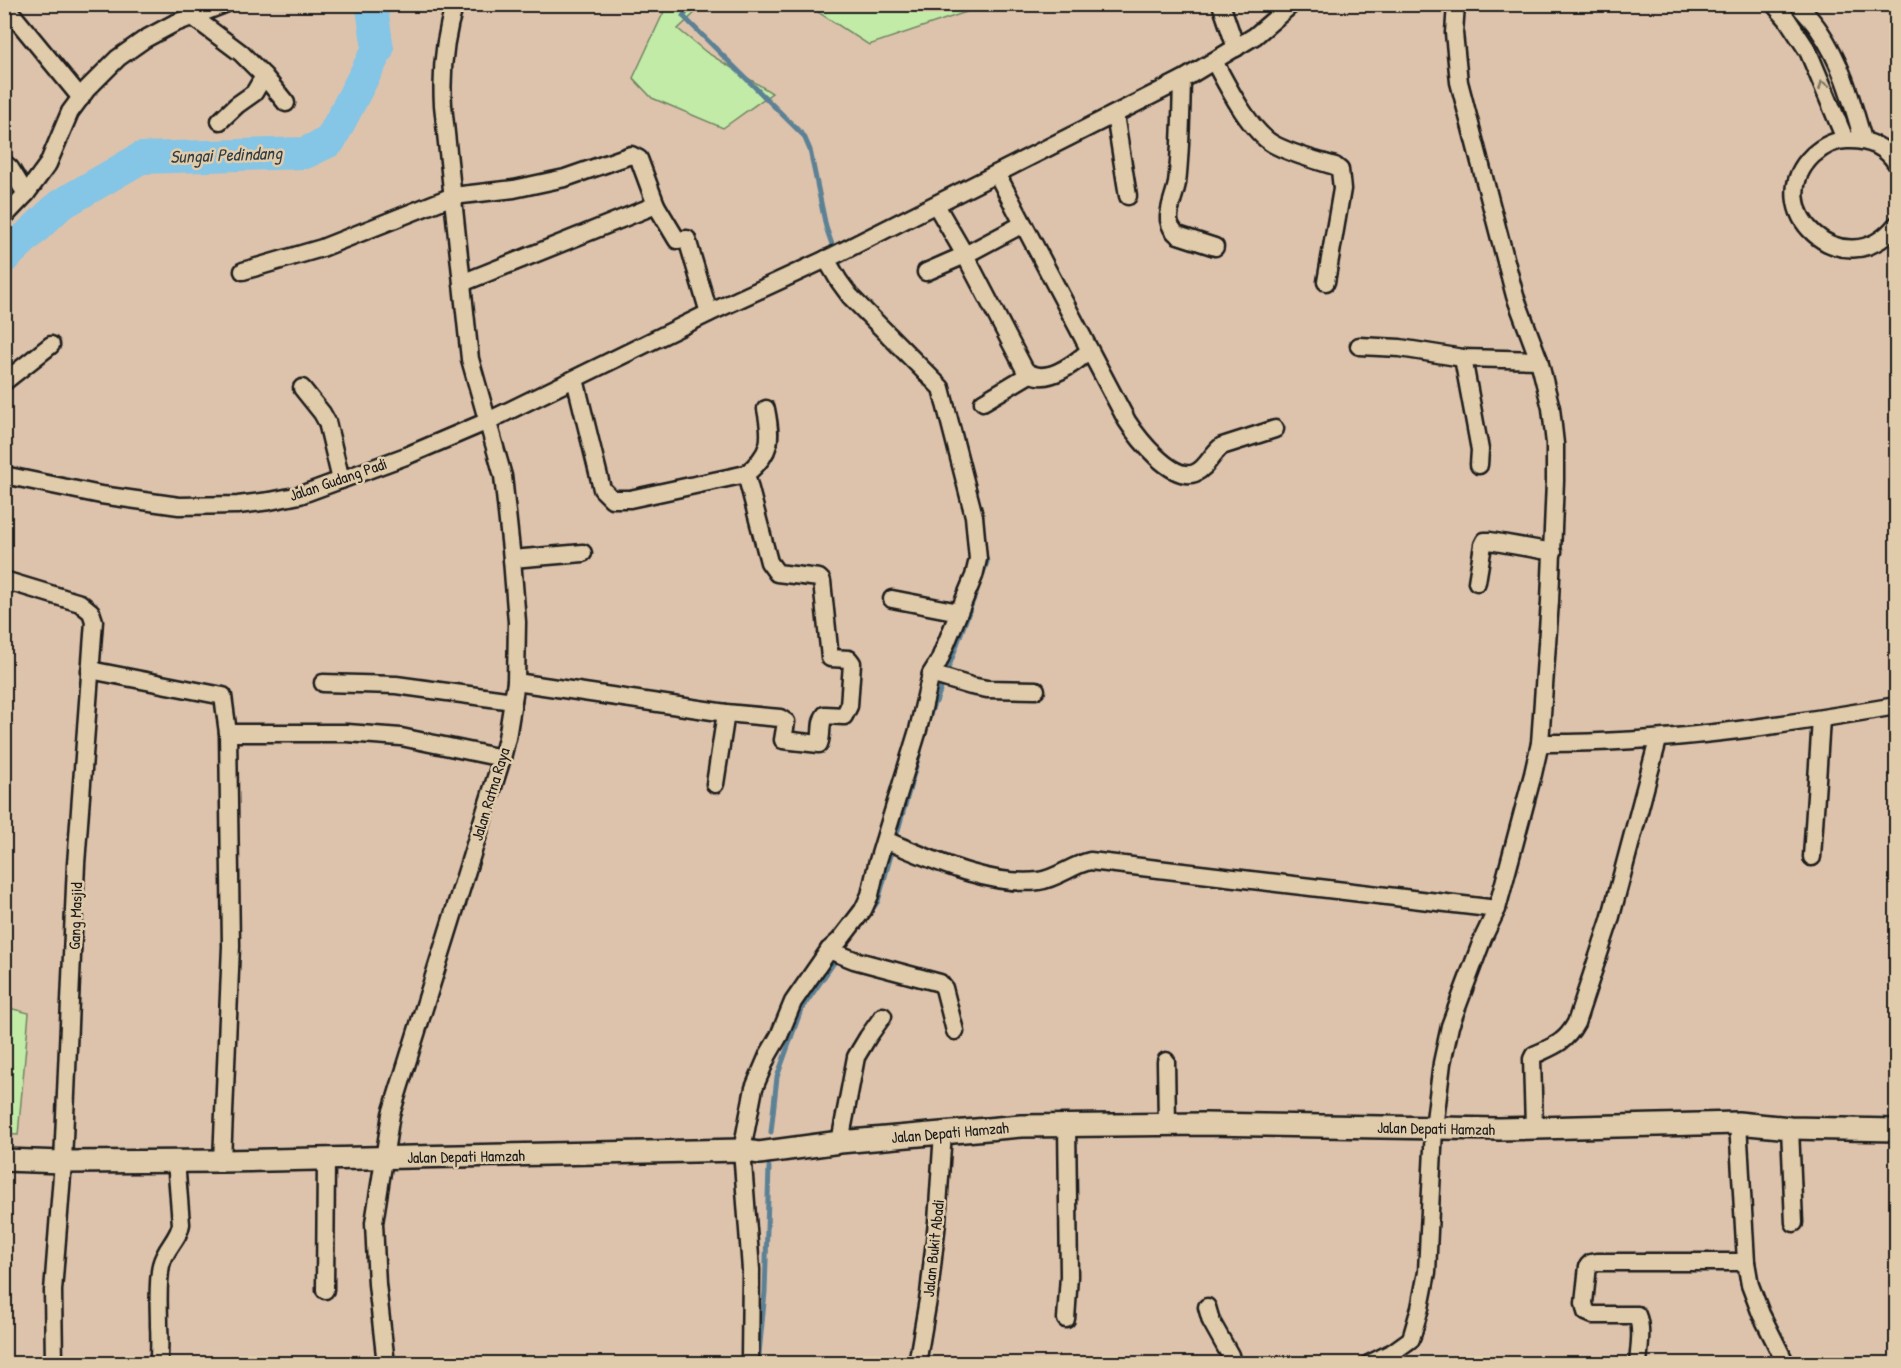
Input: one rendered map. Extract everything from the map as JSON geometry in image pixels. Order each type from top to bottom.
[{"type":"main road","name":"Jalan Depati Hamzah","points":[[4,1160],[222,1161],[742,1150],[759,1153],[943,1132],[1067,1125],[1534,1128],[1738,1124],[1790,1128],[1896,1130]]},
{"type":"street","points":[[4,217],[26,194],[48,164],[70,112],[118,58],[145,39],[173,24],[189,10],[225,4]]},
{"type":"street","name":"Jalan Ratna Raya","points":[[386,1364],[377,1284],[374,1223],[391,1114],[507,738],[516,682],[517,622],[513,559],[502,476],[470,359],[441,68],[448,25],[455,4]]},
{"type":"street","points":[[1221,4],[1236,48]]},
{"type":"street","name":"Jalan Gudang Padi","points":[[4,475],[101,495],[179,506],[238,505],[300,495],[406,456],[488,421],[936,205],[1182,80],[1255,36],[1292,4]]},
{"type":"street","points":[[1369,1364],[1393,1352],[1411,1339],[1417,1318],[1427,1272],[1434,1128],[1442,1063],[1450,1026],[1483,938],[1497,909],[1540,743],[1552,552],[1554,435],[1551,408],[1539,360],[1515,296],[1459,82],[1454,33],[1455,4]]},
{"type":"street","points":[[1774,4],[1808,51],[1845,139]]},
{"type":"street","points":[[1798,4],[1819,30],[1834,56],[1863,140]]},
{"type":"street","points":[[8,9],[81,98]]},
{"type":"street","points":[[189,10],[241,53],[264,76],[285,103]]},
{"type":"street","points":[[1214,61],[1231,91],[1262,136],[1273,144],[1335,166],[1340,170],[1341,189],[1326,282]]},
{"type":"street","points":[[220,121],[254,93],[264,76]]},
{"type":"street","points":[[1182,80],[1180,147],[1170,223],[1178,235],[1215,247]]},
{"type":"street","points":[[1115,115],[1128,196]]},
{"type":"street","points":[[1896,163],[1879,146],[1863,140],[1845,139],[1831,143],[1818,150],[1800,173],[1796,187],[1796,201],[1800,216],[1818,238],[1845,249],[1859,249],[1874,244],[1886,237],[1896,225]]},
{"type":"street","points":[[243,271],[322,248],[453,196],[514,189],[565,178],[631,155],[639,159],[656,205],[677,240],[687,238],[708,313]]},
{"type":"street","points":[[4,163],[10,168],[26,194]]},
{"type":"street","points":[[997,174],[1089,351],[1134,431],[1153,452],[1175,472],[1184,475],[1194,473],[1204,466],[1222,446],[1275,429]]},
{"type":"street","points":[[462,283],[656,205]]},
{"type":"street","points":[[936,205],[1025,370],[1030,375],[1038,377],[1061,370],[1089,351]]},
{"type":"street","points":[[926,272],[965,255],[1023,224]]},
{"type":"street","points":[[748,1364],[750,1358],[751,1270],[742,1150],[754,1088],[794,1002],[863,910],[870,895],[877,864],[888,842],[918,730],[974,576],[978,559],[974,516],[941,388],[850,296],[839,281],[837,254]]},
{"type":"street","points":[[4,382],[51,345]]},
{"type":"street","points":[[1359,346],[1379,346],[1462,358],[1539,360]]},
{"type":"street","points":[[1462,358],[1480,450],[1479,465]]},
{"type":"street","points":[[983,402],[1030,375]]},
{"type":"street","points":[[575,380],[602,489],[612,499],[630,499],[746,474],[759,464],[771,435],[766,409]]},
{"type":"street","points":[[302,388],[327,422],[341,480]]},
{"type":"street","points":[[516,682],[726,713],[780,718],[786,722],[783,740],[819,744],[825,715],[844,716],[849,706],[852,663],[849,659],[830,658],[822,580],[777,573],[769,562],[746,474]]},
{"type":"street","points":[[1477,582],[1482,545],[1485,542],[1552,552]]},
{"type":"street","points":[[513,559],[583,554]]},
{"type":"street","name":"Gang Masjid","points":[[4,580],[80,603],[91,612],[94,621],[76,864],[74,957],[63,1162],[53,1290],[54,1364]]},
{"type":"street","points":[[892,599],[959,612]]},
{"type":"street","points":[[90,670],[223,696],[228,733],[231,946],[222,1161]]},
{"type":"street","points":[[937,676],[987,689],[1036,690]]},
{"type":"street","points":[[323,683],[396,685],[513,701]]},
{"type":"street","points":[[1540,743],[1580,744],[1658,740],[1821,719],[1896,706]]},
{"type":"street","points":[[715,784],[726,713]]},
{"type":"street","points":[[1812,857],[1821,719]]},
{"type":"street","points":[[228,733],[347,733],[401,737],[501,758]]},
{"type":"street","points":[[1534,1128],[1532,1059],[1534,1055],[1561,1042],[1569,1035],[1576,1023],[1610,920],[1658,740]]},
{"type":"street","points":[[888,842],[984,878],[1013,882],[1040,881],[1058,876],[1080,863],[1090,861],[1497,909]]},
{"type":"street","points":[[833,952],[854,960],[940,983],[944,988],[955,1031]]},
{"type":"street","points":[[840,1142],[856,1058],[868,1036],[883,1016]]},
{"type":"street","points":[[1166,1061],[1167,1124]]},
{"type":"street","points":[[1738,1124],[1746,1262],[1750,1285],[1761,1314],[1786,1364]]},
{"type":"street","points":[[1066,1318],[1069,1276],[1067,1125]]},
{"type":"street","points":[[1790,1128],[1794,1223]]},
{"type":"street","name":"Jalan Bukit Abadi","points":[[917,1364],[929,1294],[943,1132]]},
{"type":"street","points":[[325,1290],[326,1159]]},
{"type":"street","points":[[159,1364],[158,1295],[161,1266],[167,1248],[180,1230],[181,1224],[176,1161]]},
{"type":"street","points":[[1638,1364],[1640,1345],[1639,1322],[1636,1316],[1593,1315],[1586,1312],[1584,1303],[1588,1266],[1591,1263],[1746,1262]]},
{"type":"street","points":[[1207,1307],[1211,1322],[1230,1355],[1232,1364]]},
{"type":"green space","points":[[667,5],[703,5],[678,29],[706,52],[772,93],[723,128],[652,98],[633,78]]},
{"type":"green space","points":[[807,5],[987,5],[869,45]]},
{"type":"green space","points":[[5,1007],[29,1013],[18,1135],[5,1134]]},
{"type":"waterway","name":"Sungai Pedindang","points":[[4,258],[60,205],[141,158],[305,153],[330,141],[378,49],[370,4]]},
{"type":"waterway","points":[[694,4],[683,16],[804,136],[810,150],[826,227],[841,271]]},
{"type":"waterway","points":[[981,578],[987,562],[985,553]]},
{"type":"waterway","points":[[927,725],[978,587]]},
{"type":"waterway","points":[[869,914],[878,901],[920,752]]},
{"type":"waterway","points":[[771,1132],[777,1077],[801,1010],[851,938]]},
{"type":"waterway","points":[[758,1364],[765,1292],[769,1167]]}]
